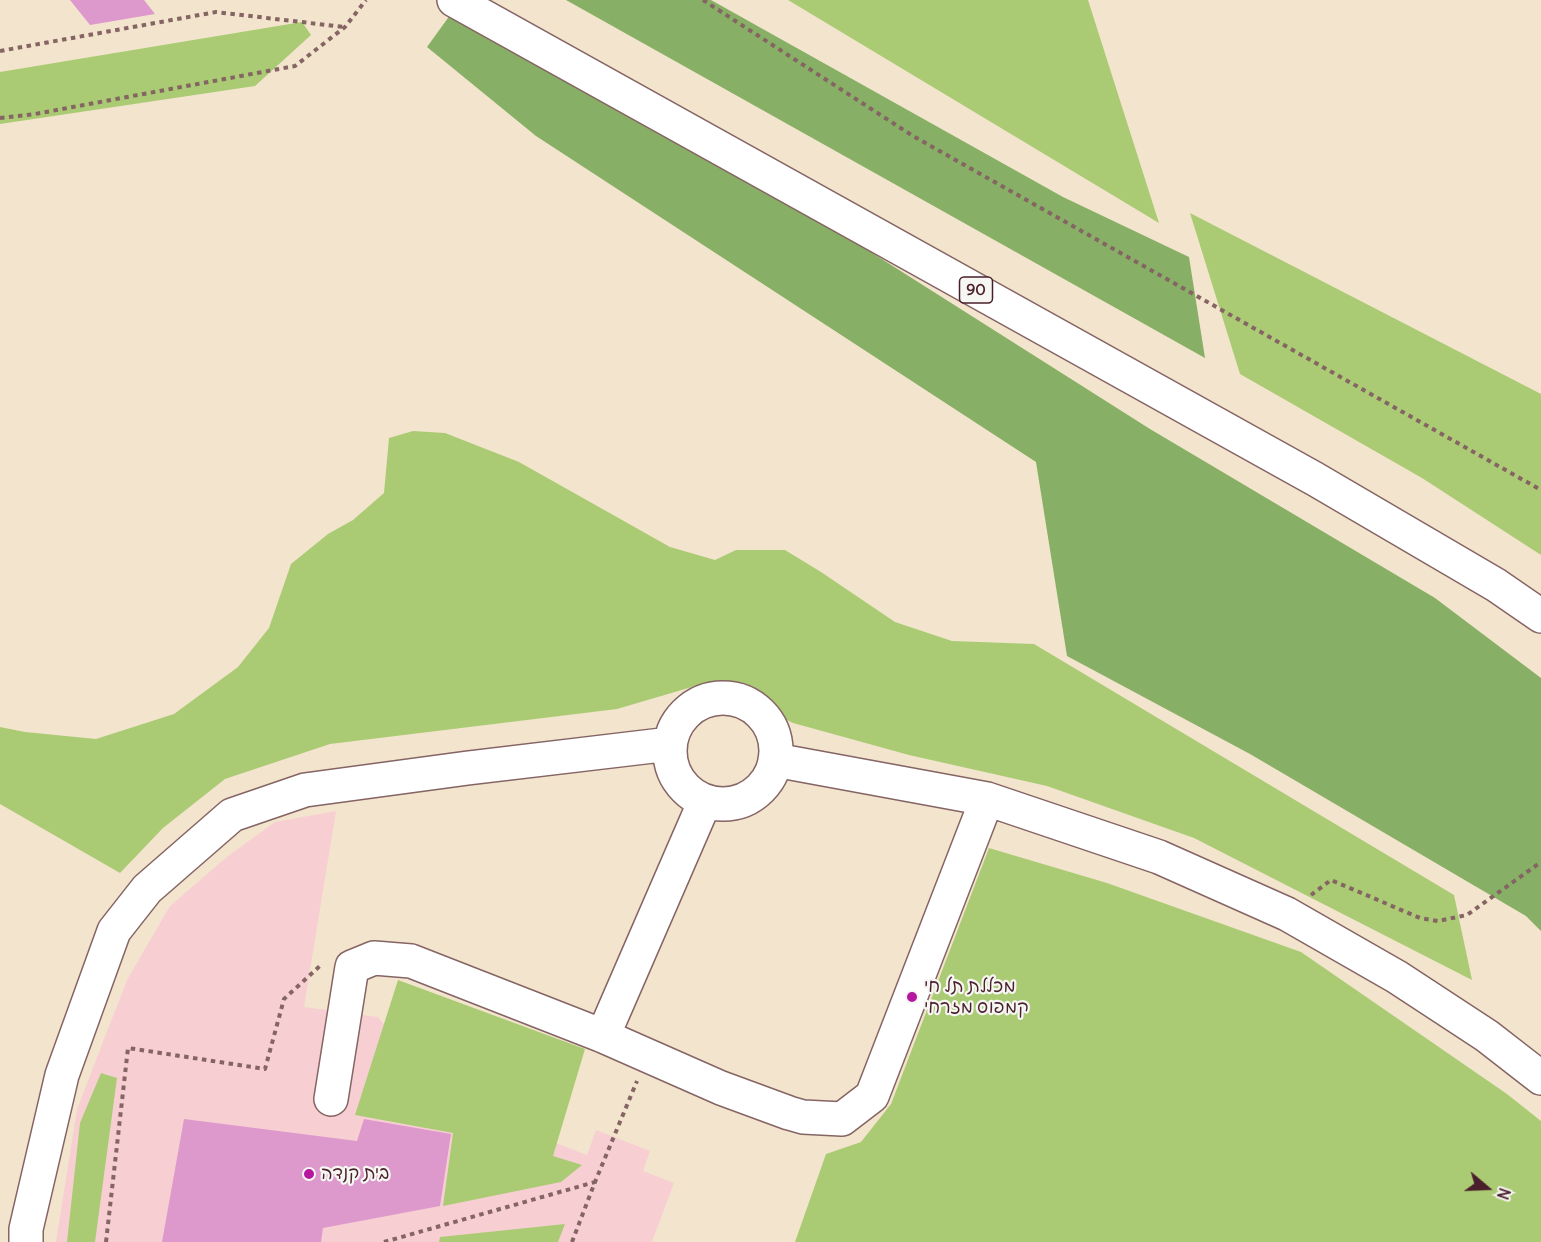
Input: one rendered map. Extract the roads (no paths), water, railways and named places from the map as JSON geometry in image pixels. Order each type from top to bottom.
[{"type":"main road","name":"90","points":[[454,0],[1315,479],[1496,585],[1541,616]]},
{"type":"main road","name":"90","points":[[1496,585],[1541,625]]},
{"type":"main road","points":[[723,698],[738,700],[752,706],[763,716],[771,729],[775,744],[775,760],[762,787],[750,797],[720,804],[705,801],[690,792],[678,779],[671,762],[670,744],[674,729],[682,717],[694,706],[708,700],[723,698]]},
{"type":"main road","points":[[26,1242],[26,1229],[62,1075],[114,930],[147,889],[232,815],[305,790],[670,744]]},
{"type":"main road","points":[[775,760],[987,799],[1159,857],[1287,915],[1397,977],[1487,1036],[1541,1078]]},
{"type":"main road","points":[[331,1099],[352,968],[374,958],[411,961],[603,1036],[721,1088],[803,1117],[842,1119],[872,1096],[987,799]]},
{"type":"main road","points":[[603,1036],[705,801]]},
{"type":"place","name":"מכללת תל חי קמפוס מזרחי","points":[[912,997]]},
{"type":"place","name":"בית קנדה","points":[[309,1174]]}]
